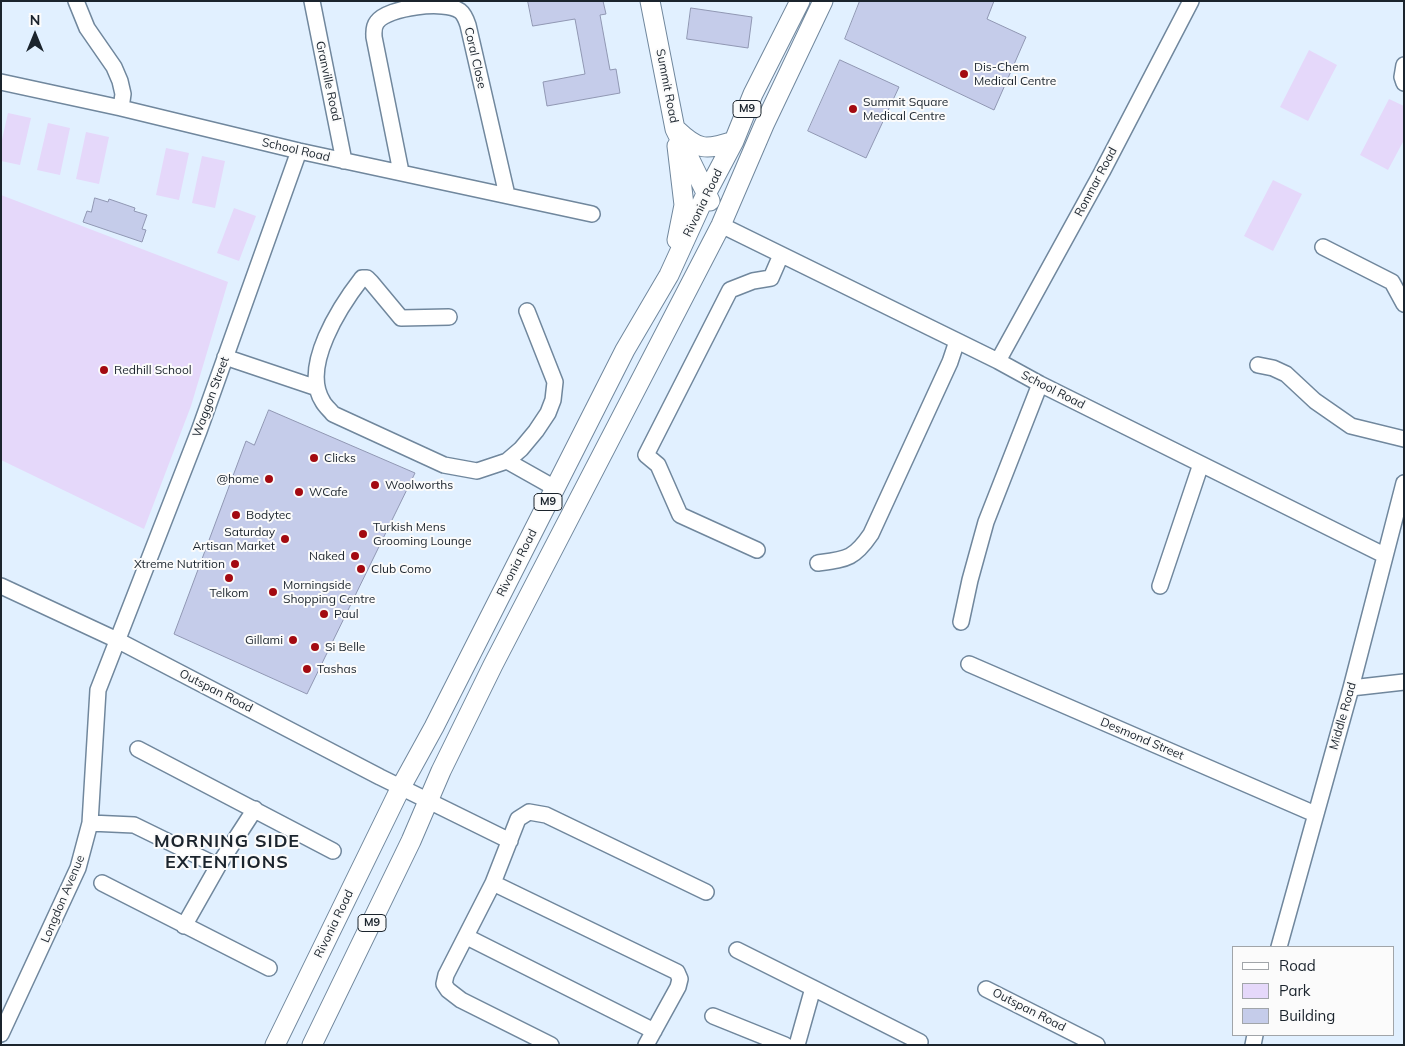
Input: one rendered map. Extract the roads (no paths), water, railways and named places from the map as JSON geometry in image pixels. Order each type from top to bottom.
[{"type":"main road","name":"Summit Road","points":[[650,1],[675,128],[721,225]]},
{"type":"main road","name":"Rivonia Road","points":[[276,1045],[401,788],[434,727],[625,350],[669,275],[706,194],[734,141],[753,94],[800,1]]},
{"type":"main road","name":"Rivonia Road","points":[[312,1045],[412,841],[428,800],[493,665],[721,225],[764,125],[824,1]]},
{"type":"main road","points":[[675,128],[688,141],[709,148],[734,141]]},
{"type":"main road","points":[[669,275],[684,205],[675,128]]},
{"type":"street","points":[[76,1],[92,36],[105,52],[120,81],[123,94],[121,108]]},
{"type":"street","name":"Granville Road","points":[[312,1],[344,161]]},
{"type":"street","name":"Ronmar Road","points":[[998,360],[1102,172],[1191,1]]},
{"type":"street","name":"Coral Close","points":[[401,172],[375,45],[374,28],[381,18],[398,11],[438,5],[450,7],[461,12],[468,25],[507,196]]},
{"type":"street","points":[[1404,65],[1402,77],[1404,83]]},
{"type":"street","name":"School Road","points":[[1,82],[121,108],[299,151],[592,214]]},
{"type":"street","name":"Waggon Street","points":[[117,640],[199,431],[299,151]]},
{"type":"street","name":"School Road","points":[[721,225],[998,360],[1040,384],[1384,555]]},
{"type":"street","points":[[1323,247],[1392,282],[1404,304]]},
{"type":"street","points":[[757,550],[680,515],[658,465],[646,455],[730,290],[753,281],[771,278],[781,254]]},
{"type":"street","points":[[450,317],[401,318],[371,282],[367,278],[362,278],[347,297],[325,338],[317,374],[317,388],[322,402],[333,414],[444,465],[477,471],[507,461],[521,449],[548,413],[553,400],[555,382],[527,311]]},
{"type":"street","points":[[818,563],[848,558],[862,547],[871,534],[950,362],[957,341]]},
{"type":"street","points":[[226,357],[317,388]]},
{"type":"street","points":[[1258,365],[1274,368],[1286,374],[1315,401],[1351,426],[1404,439]]},
{"type":"street","points":[[961,622],[986,522],[1040,384]]},
{"type":"street","points":[[507,461],[555,488]]},
{"type":"street","points":[[1160,586],[1201,464]]},
{"type":"street","name":"Middle Road","points":[[1279,946],[1351,688],[1404,483]]},
{"type":"street","name":"Outspan Road","points":[[1,586],[117,640],[401,788],[510,841]]},
{"type":"street","name":"Longdon Avenue","points":[[1,1034],[78,868],[90,823],[98,690],[117,640]]},
{"type":"street","name":"Desmond Street","points":[[969,664],[1315,814]]},
{"type":"street","points":[[1351,688],[1404,682]]},
{"type":"street","points":[[138,749],[333,850]]},
{"type":"street","points":[[184,926],[218,866],[255,809]]},
{"type":"street","points":[[551,1045],[461,1000],[448,990],[444,984],[446,975],[494,883],[518,820],[529,812],[556,819],[706,892]]},
{"type":"street","points":[[90,823],[134,825],[218,866]]},
{"type":"street","points":[[102,883],[269,968]]},
{"type":"street","points":[[494,883],[677,972],[680,979],[678,987],[646,1045]]},
{"type":"street","points":[[467,937],[654,1031]]},
{"type":"street","points":[[737,950],[920,1042]]},
{"type":"street","points":[[797,1045],[813,988]]},
{"type":"street","name":"Outspan Road","points":[[986,988],[1097,1045]]},
{"type":"street","points":[[713,1016],[785,1045]]},
{"type":"place","name":"Dis-Chem Medical Centre","points":[[964,74]]},
{"type":"place","name":"Summit Square Medical Centre","points":[[853,109]]},
{"type":"place","name":"Redhill School","points":[[104,370]]},
{"type":"place","name":"Clicks","points":[[314,458]]},
{"type":"place","name":"@home","points":[[269,479]]},
{"type":"place","name":"Woolworths","points":[[375,485]]},
{"type":"place","name":"WCafe","points":[[299,492]]},
{"type":"place","name":"Bodytec","points":[[236,515]]},
{"type":"place","name":"Turkish Mens Grooming Lounge","points":[[363,534]]},
{"type":"place","name":"Saturday Artisan Market","points":[[285,539]]},
{"type":"place","name":"Naked","points":[[355,556]]},
{"type":"place","name":"Xtreme Nutrition","points":[[235,564]]},
{"type":"place","name":"Club Como","points":[[361,569]]},
{"type":"place","name":"Telkom","points":[[229,578]]},
{"type":"place","name":"Morningside Shopping Centre","points":[[273,592]]},
{"type":"place","name":"Paul","points":[[324,614]]},
{"type":"place","name":"Gillami","points":[[293,640]]},
{"type":"place","name":"Si Belle","points":[[315,647]]},
{"type":"place","name":"Tashas","points":[[307,669]]},
{"type":"district","name":"MORNING SIDE EXTENTIONS","points":[[227,852]]}]
